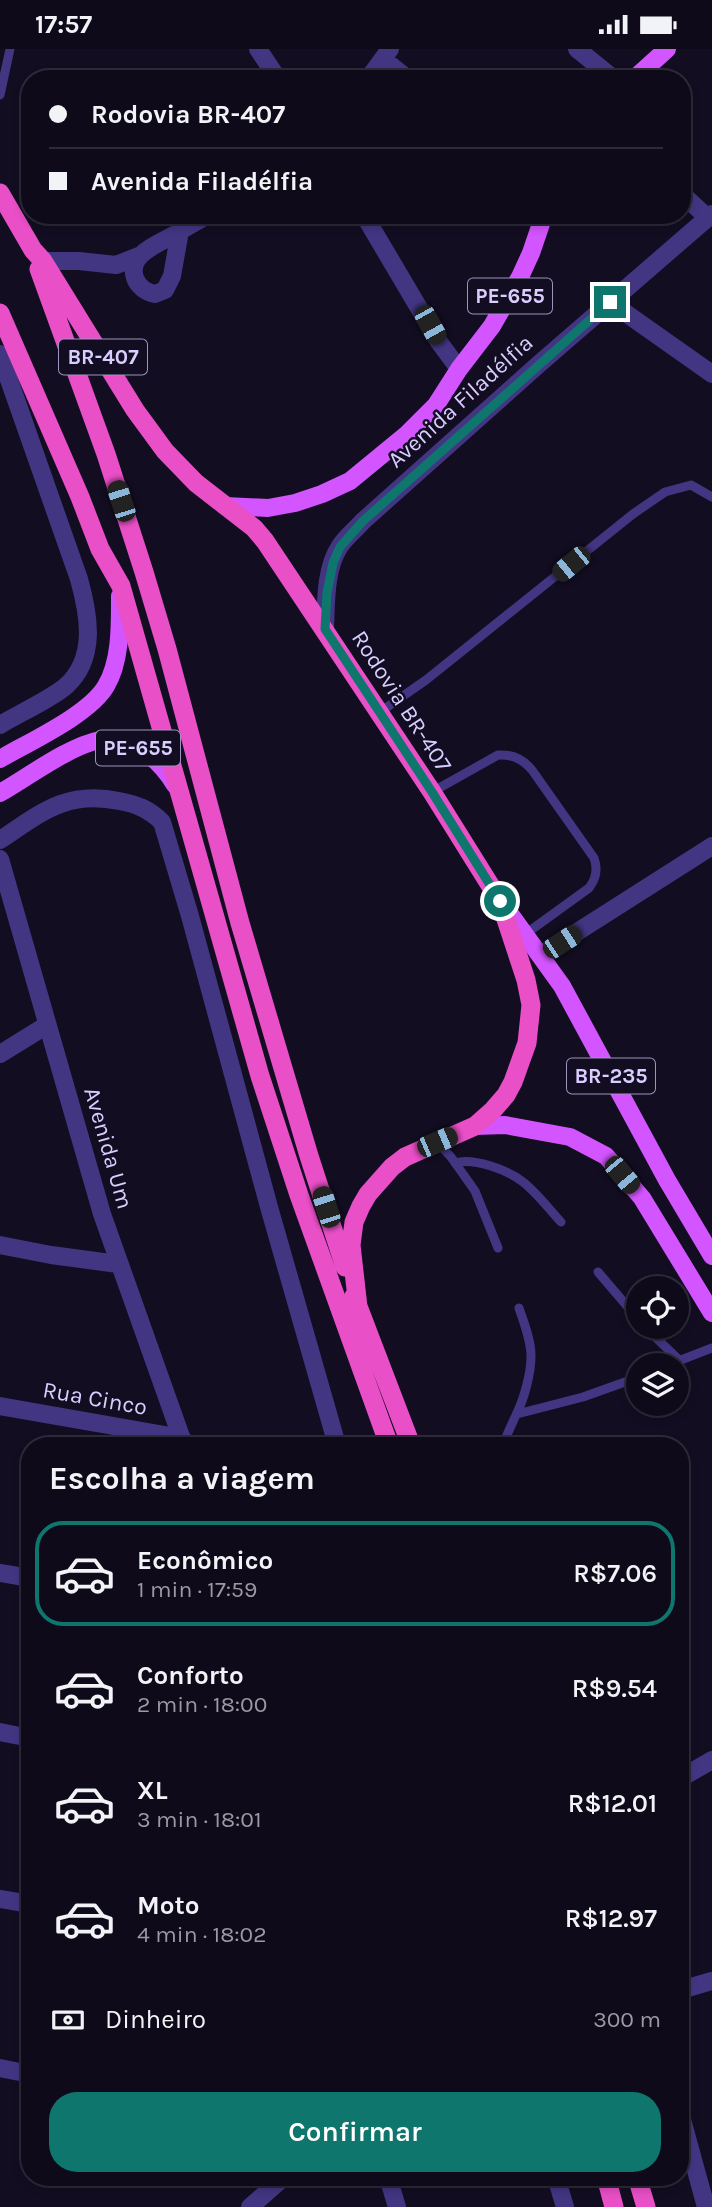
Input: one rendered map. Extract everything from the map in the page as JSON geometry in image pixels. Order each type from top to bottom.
[{"type":"highway","name":"BR-407","points":[[0,193],[135,410],[164,451],[197,484],[225,506]]},
{"type":"highway","points":[[38,256],[144,572],[240,923],[309,1156],[358,1307],[408,1437]]},
{"type":"highway","name":"BR-407","points":[[0,313],[100,549],[121,586],[276,1124],[386,1437]]},
{"type":"highway","name":"Rodovia BR-407","points":[[225,506],[254,528],[325,629],[500,901],[526,980],[531,1005],[530,1028],[521,1061],[506,1095],[475,1126]]},
{"type":"highway","points":[[358,1307],[351,1245],[354,1222],[368,1194],[392,1167],[405,1157],[475,1126]]},
{"type":"highway","points":[[609,2186],[614,2207]]},
{"type":"highway","points":[[640,2186],[646,2207]]},
{"type":"main road","points":[[644,70],[667,49]]},
{"type":"main road","name":"PE-655","points":[[225,506],[268,508],[322,494],[349,481],[406,436],[436,405],[506,303],[531,253],[541,224]]},
{"type":"main road","name":"PE-655","points":[[0,759],[83,710],[107,685],[118,643],[121,586]]},
{"type":"main road","name":"PE-655","points":[[0,793],[71,751],[101,740],[112,739],[127,743],[153,758],[169,775],[183,801]]},
{"type":"main road","name":"BR-235","points":[[500,901],[562,986],[667,1180],[712,1256]]},
{"type":"main road","points":[[475,1126],[505,1125],[542,1130],[570,1137],[606,1156],[642,1198],[712,1313]]},
{"type":"street","points":[[577,49],[603,70]]},
{"type":"street","points":[[266,53],[274,70]]},
{"type":"street","points":[[374,70],[386,54],[400,70]]},
{"type":"street","points":[[691,201],[710,216]]},
{"type":"street","name":"Avenida Filadélfia","points":[[325,629],[330,579],[340,547],[373,511],[710,216]]},
{"type":"street","points":[[38,256],[116,265],[139,256],[192,224]]},
{"type":"street","points":[[369,224],[439,342],[459,369]]},
{"type":"street","points":[[139,256],[134,269],[136,283],[140,288],[155,294],[165,290],[172,276],[180,231]]},
{"type":"street","points":[[610,302],[712,374]]},
{"type":"street","points":[[0,355],[79,579],[88,624],[83,665],[66,687],[0,725]]},
{"type":"street","points":[[0,840],[55,805],[71,799],[111,799],[144,807],[162,822],[191,916],[265,1193],[335,1437]]},
{"type":"street","points":[[541,955],[712,846]]},
{"type":"street","name":"Avenida Um","points":[[0,859],[118,1264],[181,1437]]},
{"type":"street","points":[[191,916],[214,909]]},
{"type":"street","points":[[0,1054],[47,1025]]},
{"type":"street","points":[[0,1245],[118,1264]]},
{"type":"street","name":"Rua Cinco","points":[[0,1406],[158,1437]]},
{"type":"street","points":[[0,1573],[21,1576]]},
{"type":"street","points":[[0,1732],[21,1736]]},
{"type":"street","points":[[689,1773],[712,1760]]},
{"type":"street","points":[[0,1899],[21,1902]]},
{"type":"street","points":[[689,1988],[712,1981]]},
{"type":"street","points":[[0,2069],[21,2072]]},
{"type":"street","points":[[689,2153],[706,2207]]},
{"type":"street","points":[[250,2207],[274,2186]]},
{"type":"street","points":[[391,2186],[397,2207]]},
{"type":"street","points":[[559,2186],[565,2207]]},
{"type":"lane","points":[[0,95],[10,49]]},
{"type":"lane","points":[[380,712],[426,680],[633,514],[665,492],[691,485],[712,497]]},
{"type":"lane","points":[[432,792],[498,755],[520,759],[532,769],[594,858],[596,875],[589,888],[524,935]]},
{"type":"lane","points":[[437,1142],[475,1191],[498,1248]]},
{"type":"lane","points":[[455,1163],[481,1163],[522,1181],[561,1223]]},
{"type":"lane","points":[[598,1272],[626,1305]]},
{"type":"lane","points":[[506,1437],[517,1414],[527,1382],[531,1356],[528,1334],[519,1308]]},
{"type":"lane","points":[[657,1339],[672,1353]]},
{"type":"lane","points":[[689,1356],[712,1348]]},
{"type":"lane","points":[[517,1414],[583,1397],[626,1382]]},
{"type":"route","points":[[500,901],[325,629],[327,593],[333,563],[340,547],[363,521],[610,302]]}]
